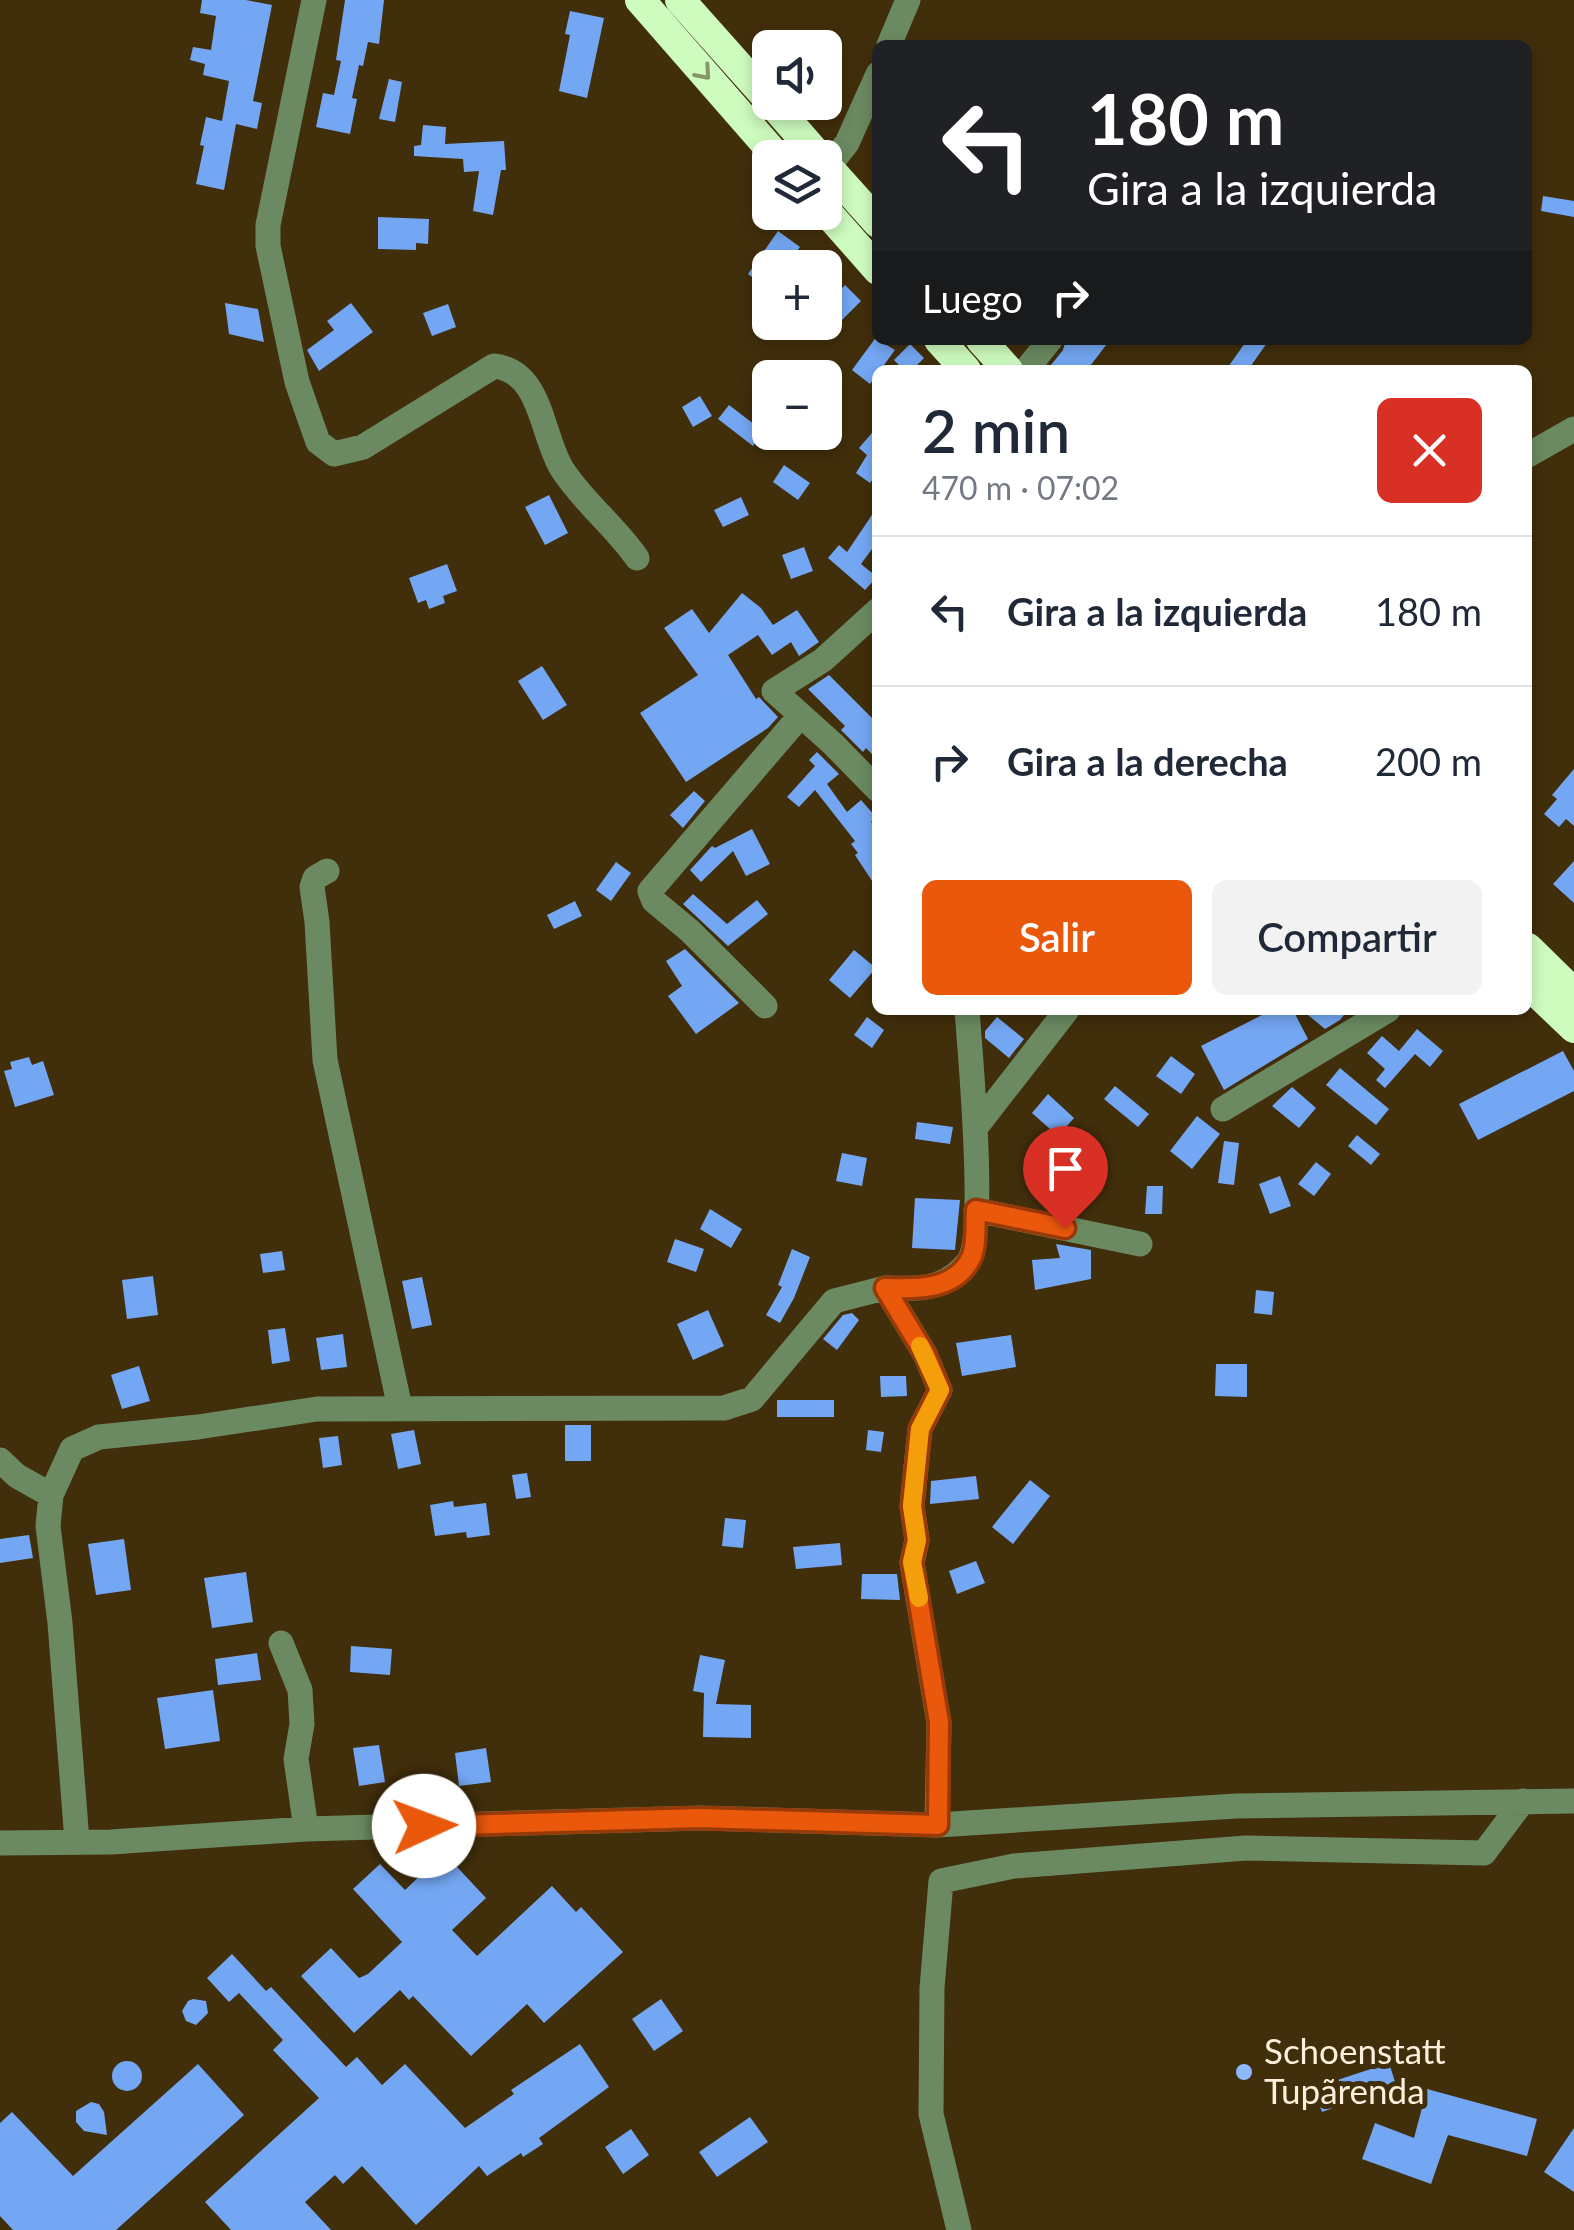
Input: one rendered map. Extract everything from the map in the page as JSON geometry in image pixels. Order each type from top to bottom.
[{"type":"highway","points":[[640,0],[762,140]]},
{"type":"highway","points":[[680,0],[752,82]]},
{"type":"highway","points":[[786,120],[804,140]]},
{"type":"highway","points":[[842,183],[872,216]]},
{"type":"highway","points":[[842,229],[872,263]]},
{"type":"highway","points":[[944,345],[962,365]]},
{"type":"highway","points":[[986,345],[1004,365]]},
{"type":"highway","points":[[1532,952],[1574,993]]},
{"type":"highway","points":[[1532,988],[1574,1028]]},
{"type":"street","points":[[314,0],[268,225],[268,246],[297,382],[318,442],[324,450],[346,454],[494,366],[506,368],[524,380],[562,468],[618,530],[637,558]]},
{"type":"street","points":[[891,40],[908,0]]},
{"type":"street","points":[[842,147],[872,87]]},
{"type":"street","points":[[1030,365],[1046,345]]},
{"type":"street","points":[[1532,453],[1574,429]]},
{"type":"street","points":[[872,615],[823,660],[774,691],[872,784]]},
{"type":"street","points":[[765,1006],[654,901],[650,891],[800,716]]},
{"type":"street","points":[[327,871],[315,878],[312,887],[318,922],[325,1060],[400,1408]]},
{"type":"street","points":[[77,1841],[60,1623],[48,1526],[51,1495],[72,1449],[99,1437],[317,1409],[724,1408],[752,1398],[834,1301],[885,1288],[928,1290],[956,1275],[971,1258],[976,1210],[976,1127],[967,1015]]},
{"type":"street","points":[[976,1127],[1063,1015]]},
{"type":"street","points":[[1224,1109],[1380,1015]]},
{"type":"street","points":[[976,1210],[1140,1244]]},
{"type":"street","points":[[885,1288],[925,1354],[940,1390],[920,1429],[912,1506],[917,1540],[912,1562],[939,1722],[938,1825]]},
{"type":"street","points":[[0,1460],[17,1476],[51,1495]]},
{"type":"street","points":[[281,1643],[300,1690],[302,1724],[296,1758],[306,1829]]},
{"type":"street","points":[[958,2230],[930,2114],[932,1988],[941,1881],[1014,1866],[1246,1848],[1484,1853],[1523,1801]]},
{"type":"street","points":[[0,1842],[111,1842],[306,1829],[700,1818],[938,1825],[1236,1806],[1574,1802]]},
{"type":"building","points":[[202,0],[246,0],[272,5],[253,101],[262,103],[257,129],[236,124],[224,190],[196,184],[206,117],[222,121],[229,81],[203,75],[205,64],[190,60],[193,47],[211,50],[216,16],[200,13]]},
{"type":"building","points":[[345,0],[384,0],[379,44],[368,42],[363,66],[359,65],[350,134],[316,127],[323,93],[334,95],[341,61],[336,60]]},
{"type":"building","points":[[570,11],[604,18],[587,98],[559,91],[570,35],[565,34]]},
{"type":"building","points":[[389,79],[402,82],[395,122],[379,119]]},
{"type":"building","points":[[423,125],[446,127],[445,144],[504,141],[506,170],[501,170],[493,215],[473,211],[479,171],[464,172],[463,159],[414,156],[414,146],[421,145]]},
{"type":"building","points":[[1543,196],[1574,201],[1574,217],[1541,211]]},
{"type":"building","points":[[378,217],[429,219],[428,244],[416,243],[416,250],[378,249]]},
{"type":"building","points":[[778,231],[800,247],[798,250],[765,250]]},
{"type":"building","points":[[845,285],[861,301],[842,320]]},
{"type":"building","points":[[225,303],[258,309],[264,342],[229,334]]},
{"type":"building","points":[[351,303],[373,332],[319,371],[307,350],[334,330],[327,321]]},
{"type":"building","points":[[448,304],[456,327],[432,336],[423,313]]},
{"type":"building","points":[[872,343],[895,350],[884,365],[872,365],[870,384],[852,370]]},
{"type":"building","points":[[909,345],[924,358],[917,365],[899,365],[894,360]]},
{"type":"building","points":[[1064,345],[1106,345],[1091,365],[1051,365]]},
{"type":"building","points":[[1244,345],[1266,345],[1252,365],[1230,365]]},
{"type":"building","points":[[700,396],[712,416],[693,427],[682,407]]},
{"type":"building","points":[[729,405],[752,423],[752,445],[718,419]]},
{"type":"building","points":[[872,433],[870,483],[856,473],[867,455],[859,448]]},
{"type":"building","points":[[784,465],[810,483],[798,500],[773,482]]},
{"type":"building","points":[[549,495],[568,533],[545,545],[525,507]]},
{"type":"building","points":[[741,497],[749,515],[723,527],[714,510]]},
{"type":"building","points":[[872,515],[872,549],[861,564],[872,573],[872,582],[865,590],[828,558],[839,545],[847,552]]},
{"type":"building","points":[[804,547],[813,571],[791,579],[782,555]]},
{"type":"building","points":[[447,564],[457,591],[443,596],[445,603],[429,609],[426,600],[418,603],[409,578]]},
{"type":"building","points":[[742,593],[761,608],[773,625],[797,610],[819,642],[799,656],[791,642],[772,655],[758,635],[728,655],[756,699],[759,697],[778,717],[768,728],[686,782],[640,713],[698,675],[664,628],[692,609],[709,633]]},
{"type":"building","points":[[542,666],[567,705],[543,720],[518,681]]},
{"type":"building","points":[[829,675],[872,718],[872,754],[866,748],[863,752],[841,730],[845,726],[808,689]]},
{"type":"building","points":[[817,752],[839,774],[827,784],[847,812],[861,800],[872,812],[872,881],[855,855],[858,853],[851,844],[855,841],[815,790],[799,807],[787,797],[815,766],[809,760]]},
{"type":"building","points":[[1574,769],[1574,826],[1566,819],[1559,827],[1544,814],[1557,799],[1552,795]]},
{"type":"building","points":[[694,791],[705,801],[683,828],[670,815]]},
{"type":"building","points":[[752,829],[770,864],[746,876],[733,851],[701,882],[690,870],[712,846],[715,848]]},
{"type":"building","points":[[1574,861],[1574,903],[1553,884]]},
{"type":"building","points":[[616,862],[631,873],[611,901],[596,890]]},
{"type":"building","points":[[693,894],[727,924],[757,900],[768,914],[728,946],[683,904]]},
{"type":"building","points":[[575,901],[582,916],[554,929],[547,915]]},
{"type":"building","points":[[685,949],[739,1003],[696,1034],[668,996],[682,986],[666,961]]},
{"type":"building","points":[[854,950],[872,965],[872,973],[850,998],[829,980]]},
{"type":"building","points":[[1262,1015],[1296,1015],[1308,1039],[1224,1090],[1201,1046]]},
{"type":"building","points":[[1308,1015],[1344,1015],[1340,1020],[1325,1029]]},
{"type":"building","points":[[867,1017],[884,1030],[872,1048],[854,1035]]},
{"type":"building","points":[[997,1017],[1024,1039],[1009,1058],[985,1038],[985,1031]]},
{"type":"building","points":[[1417,1029],[1443,1051],[1430,1067],[1415,1054],[1385,1088],[1376,1080],[1385,1069],[1367,1053],[1382,1036],[1399,1051]]},
{"type":"building","points":[[1563,1051],[1574,1071],[1574,1091],[1478,1140],[1459,1104]]},
{"type":"building","points":[[1171,1056],[1195,1074],[1181,1094],[1156,1076]]},
{"type":"building","points":[[29,1057],[32,1065],[43,1061],[54,1095],[15,1107],[4,1071],[12,1069],[10,1062]]},
{"type":"building","points":[[1340,1068],[1389,1109],[1376,1125],[1326,1085]]},
{"type":"building","points":[[1115,1086],[1149,1114],[1138,1127],[1104,1099]]},
{"type":"building","points":[[1292,1087],[1316,1108],[1299,1128],[1272,1106]]},
{"type":"building","points":[[1048,1094],[1074,1118],[1058,1136],[1032,1113]]},
{"type":"building","points":[[1197,1116],[1220,1134],[1192,1169],[1170,1151]]},
{"type":"building","points":[[917,1122],[953,1127],[950,1144],[915,1139]]},
{"type":"building","points":[[1357,1135],[1380,1154],[1371,1165],[1348,1146]]},
{"type":"building","points":[[1224,1141],[1239,1143],[1234,1185],[1218,1183]]},
{"type":"building","points":[[842,1153],[867,1158],[862,1186],[836,1181]]},
{"type":"building","points":[[1316,1162],[1331,1174],[1314,1196],[1298,1184]]},
{"type":"building","points":[[1280,1176],[1291,1206],[1270,1214],[1259,1184]]},
{"type":"building","points":[[1147,1186],[1163,1186],[1162,1214],[1145,1214]]},
{"type":"building","points":[[915,1198],[960,1200],[955,1250],[912,1248]]},
{"type":"building","points":[[710,1209],[742,1229],[731,1248],[700,1229]]},
{"type":"building","points":[[675,1239],[704,1249],[696,1272],[667,1262]]},
{"type":"building","points":[[1056,1244],[1091,1250],[1091,1279],[1035,1290],[1032,1260],[1060,1258]]},
{"type":"building","points":[[792,1249],[810,1257],[780,1323],[766,1315],[782,1287],[778,1285]]},
{"type":"building","points":[[282,1251],[285,1270],[263,1273],[260,1254]]},
{"type":"building","points":[[153,1276],[158,1315],[127,1319],[122,1280]]},
{"type":"building","points":[[422,1277],[432,1325],[412,1329],[402,1281]]},
{"type":"building","points":[[1256,1290],[1274,1292],[1272,1315],[1254,1313]]},
{"type":"building","points":[[708,1310],[724,1346],[693,1360],[677,1324]]},
{"type":"building","points":[[852,1313],[859,1320],[837,1350],[823,1339],[843,1315]]},
{"type":"building","points":[[285,1328],[290,1361],[272,1364],[268,1330]]},
{"type":"building","points":[[343,1334],[347,1367],[321,1370],[316,1338]]},
{"type":"building","points":[[1011,1335],[1016,1367],[962,1376],[956,1343]]},
{"type":"building","points":[[1216,1364],[1247,1364],[1247,1397],[1215,1396]]},
{"type":"building","points":[[139,1366],[150,1401],[122,1409],[111,1375]]},
{"type":"building","points":[[880,1376],[906,1376],[907,1396],[881,1397]]},
{"type":"building","points":[[777,1400],[834,1400],[834,1417],[777,1417]]},
{"type":"building","points":[[565,1425],[591,1425],[591,1461],[565,1461]]},
{"type":"building","points":[[414,1430],[421,1464],[398,1469],[391,1434]]},
{"type":"building","points":[[868,1430],[884,1432],[881,1452],[866,1450]]},
{"type":"building","points":[[338,1436],[342,1465],[323,1468],[319,1438]]},
{"type":"building","points":[[527,1473],[531,1497],[516,1499],[512,1475]]},
{"type":"building","points":[[976,1476],[979,1499],[930,1504],[931,1481]]},
{"type":"building","points":[[1030,1480],[1050,1496],[1013,1544],[992,1527]]},
{"type":"building","points":[[453,1501],[454,1507],[486,1503],[490,1535],[467,1538],[466,1532],[435,1536],[430,1505]]},
{"type":"building","points":[[725,1518],[746,1520],[743,1548],[722,1546]]},
{"type":"building","points":[[29,1535],[33,1558],[0,1563],[0,1539]]},
{"type":"building","points":[[124,1539],[131,1590],[96,1595],[88,1544]]},
{"type":"building","points":[[840,1543],[842,1565],[796,1569],[793,1547]]},
{"type":"building","points":[[976,1561],[985,1583],[957,1594],[949,1571]]},
{"type":"building","points":[[246,1572],[253,1622],[212,1628],[204,1578]]},
{"type":"building","points":[[862,1574],[897,1574],[900,1600],[861,1599]]},
{"type":"building","points":[[351,1646],[392,1649],[390,1675],[350,1672]]},
{"type":"building","points":[[257,1653],[261,1680],[218,1685],[215,1659]]},
{"type":"building","points":[[700,1655],[725,1660],[716,1704],[751,1705],[751,1738],[703,1737],[704,1693],[693,1691]]},
{"type":"building","points":[[213,1690],[220,1741],[165,1749],[157,1698]]},
{"type":"building","points":[[379,1745],[385,1782],[359,1786],[353,1748]]},
{"type":"building","points":[[486,1748],[491,1782],[459,1786],[455,1753]]},
{"type":"building","points":[[444,1853],[486,1898],[452,1930],[477,1956],[552,1886],[576,1912],[581,1907],[623,1952],[544,2023],[527,2004],[471,2056],[413,1996],[409,2000],[400,1990],[354,2033],[301,1976],[331,1948],[359,1978],[368,1974],[402,1942],[353,1889],[380,1864],[405,1890]]},
{"type":"building","points":[[232,1954],[266,1991],[271,1987],[346,2067],[357,2057],[382,2085],[405,2064],[465,2128],[514,2094],[511,2090],[580,2044],[609,2087],[539,2138],[543,2144],[523,2157],[521,2153],[487,2176],[479,2166],[416,2225],[362,2166],[343,2184],[335,2175],[305,2202],[331,2230],[231,2230],[205,2202],[319,2098],[273,2050],[283,2040],[239,1993],[229,2002],[207,1978]]},
{"type":"building","points":[[193,1999],[206,2001],[208,2013],[196,2025],[186,2021],[182,2011]]},
{"type":"building","points":[[661,1999],[683,2031],[654,2051],[632,2019]]},
{"type":"building","points":[[127,2061],[138,2065],[142,2076],[138,2087],[127,2091],[116,2087],[112,2076],[116,2065]]},
{"type":"building","points":[[1389,2063],[1399,2094],[1366,2104],[1364,2097],[1322,2112],[1313,2088]]},
{"type":"building","points":[[198,2064],[244,2115],[116,2230],[13,2230],[0,2216],[0,2123],[12,2112],[73,2176]]},
{"type":"building","points":[[1427,2089],[1537,2119],[1527,2156],[1448,2135],[1431,2184],[1362,2159],[1375,2123],[1414,2138]]},
{"type":"building","points":[[91,2102],[99,2104],[104,2112],[107,2135],[84,2131],[76,2122],[76,2111]]},
{"type":"building","points":[[750,2117],[768,2142],[717,2177],[699,2152]]},
{"type":"building","points":[[1574,2128],[1574,2192],[1544,2172]]},
{"type":"building","points":[[631,2129],[649,2155],[623,2174],[605,2147]]},
{"type":"slow traffic","points":[[919,1598],[912,1562],[917,1540],[912,1506],[920,1429],[940,1390],[920,1346]]},
{"type":"place","name":"Schoenstatt Tupãrenda","points":[[1244,2072]]},
{"type":"route","points":[[424,1826],[700,1818],[938,1825],[939,1722],[912,1562],[917,1540],[912,1506],[920,1429],[940,1390],[925,1354],[885,1288],[928,1290],[956,1275],[971,1258],[976,1210],[1065,1228]]}]
